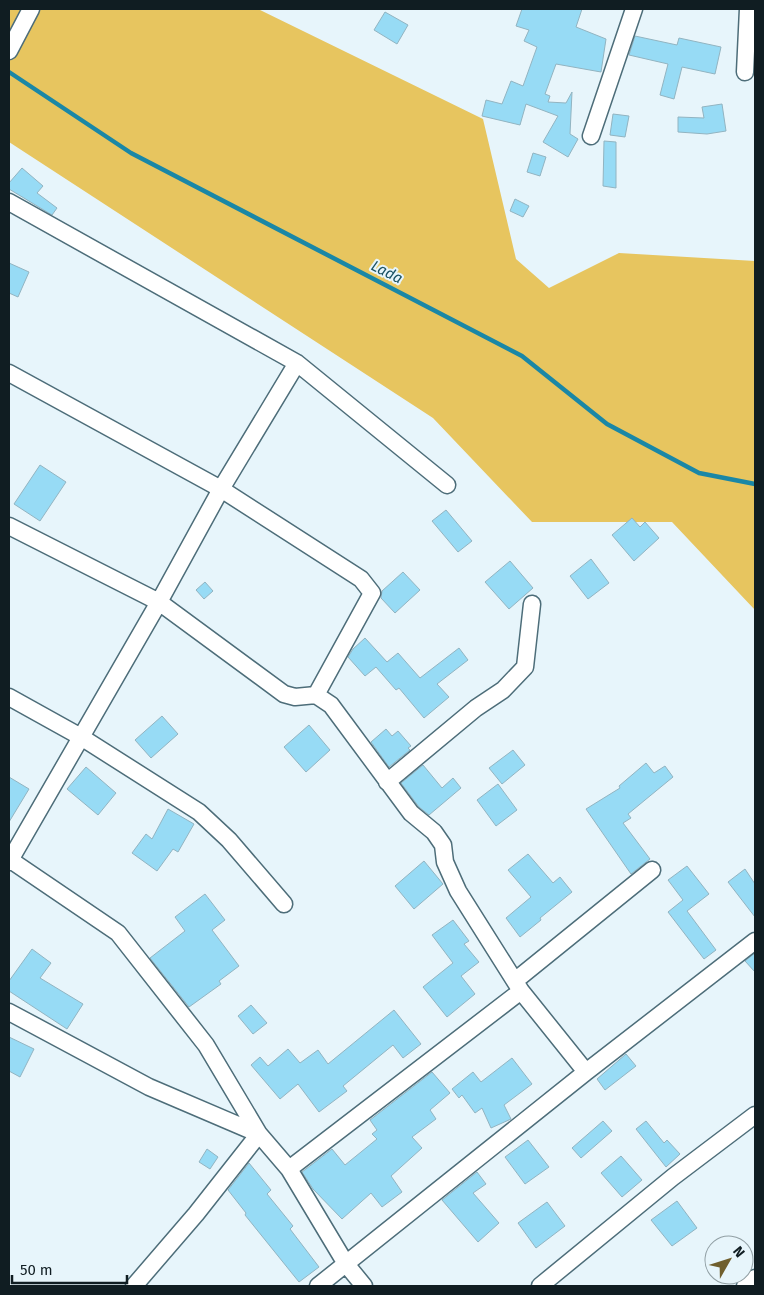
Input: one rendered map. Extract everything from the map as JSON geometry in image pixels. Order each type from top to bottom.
[{"type":"street","points":[[9,51],[31,9]]},
{"type":"street","points":[[591,136],[634,9]]},
{"type":"street","points":[[745,72],[748,9]]},
{"type":"street","points":[[9,202],[297,363],[447,485]]},
{"type":"street","points":[[297,363],[221,488],[159,602],[9,860],[118,933],[206,1045],[259,1134],[289,1169],[346,1264],[364,1286]]},
{"type":"street","points":[[9,373],[221,488],[361,579],[372,592],[316,695]]},
{"type":"street","points":[[9,526],[159,602],[284,694],[295,697],[316,695],[331,705],[411,814],[434,832],[443,845],[445,862],[458,891],[518,986],[586,1072]]},
{"type":"street","points":[[387,782],[476,708],[503,690],[525,667],[532,604]]},
{"type":"street","points":[[9,697],[81,737],[199,812],[229,840],[284,904]]},
{"type":"street","points":[[289,1169],[518,986],[652,870]]},
{"type":"street","points":[[318,1286],[586,1072],[755,941]]},
{"type":"street","points":[[9,1012],[150,1088],[259,1134]]},
{"type":"street","points":[[544,1285],[673,1177],[755,1116]]},
{"type":"street","points":[[134,1286],[196,1214],[259,1134]]},
{"type":"street","points":[[745,1286],[755,1278]]},
{"type":"shaded area","points":[[9,9],[258,9],[483,119],[516,259],[549,288],[619,253],[755,261],[755,610],[672,522],[532,522],[433,418],[9,142]]},
{"type":"building","points":[[522,9],[582,9],[576,27],[606,39],[601,72],[556,64],[545,94],[550,96],[548,102],[566,103],[572,92],[570,134],[578,139],[568,157],[543,142],[558,116],[526,104],[520,125],[482,116],[486,100],[502,104],[511,81],[523,86],[537,47],[524,41],[529,30],[516,26]]},
{"type":"building","points":[[385,12],[408,25],[397,44],[374,30]]},
{"type":"building","points":[[635,36],[677,45],[679,38],[721,47],[715,74],[682,67],[674,99],[660,95],[668,64],[629,55]]},
{"type":"building","points":[[722,104],[726,131],[707,134],[678,132],[678,117],[704,118],[702,107]]},
{"type":"building","points":[[613,114],[629,116],[625,137],[610,135]]},
{"type":"building","points":[[604,141],[616,142],[616,188],[603,186]]},
{"type":"building","points":[[533,153],[546,157],[540,176],[527,172]]},
{"type":"building","points":[[22,168],[43,186],[37,193],[57,208],[52,215],[9,189],[9,183]]},
{"type":"building","points":[[515,199],[529,206],[523,217],[510,211]]},
{"type":"building","points":[[9,263],[29,272],[18,297],[9,293]]},
{"type":"building","points":[[40,465],[66,482],[40,521],[14,504]]},
{"type":"building","points":[[446,510],[472,541],[458,552],[432,521]]},
{"type":"building","points":[[632,518],[640,527],[645,522],[659,538],[634,561],[612,535]]},
{"type":"building","points":[[591,559],[609,583],[588,599],[570,576]]},
{"type":"building","points":[[510,561],[533,588],[509,609],[485,582]]},
{"type":"building","points":[[403,572],[420,590],[395,613],[381,598],[382,591]]},
{"type":"building","points":[[205,582],[213,591],[204,599],[196,590]]},
{"type":"building","points":[[365,638],[387,662],[398,653],[420,678],[459,648],[468,660],[437,684],[449,697],[424,718],[399,688],[396,690],[376,667],[365,676],[348,657],[353,649]]},
{"type":"building","points":[[162,716],[178,734],[151,758],[135,740]]},
{"type":"building","points":[[309,725],[330,750],[306,772],[284,747]]},
{"type":"building","points":[[386,729],[392,736],[398,731],[411,746],[408,748],[410,750],[389,767],[371,742]]},
{"type":"building","points":[[513,750],[525,765],[502,784],[489,768]]},
{"type":"building","points":[[646,763],[654,773],[665,766],[673,777],[628,814],[631,818],[623,823],[650,859],[631,874],[586,809],[620,788],[619,786]]},
{"type":"building","points":[[423,765],[442,788],[453,778],[461,788],[429,815],[419,807],[401,783]]},
{"type":"building","points":[[86,767],[116,793],[98,815],[67,789]]},
{"type":"building","points":[[9,777],[29,789],[9,822]]},
{"type":"building","points":[[498,784],[517,810],[496,826],[477,800]]},
{"type":"building","points":[[168,809],[194,824],[178,852],[173,849],[157,871],[132,853],[146,834],[152,839]]},
{"type":"building","points":[[528,854],[553,883],[560,877],[572,892],[520,937],[506,918],[531,897],[508,870]]},
{"type":"building","points":[[424,861],[443,884],[414,909],[395,886]]},
{"type":"building","points":[[687,866],[709,894],[687,911],[716,950],[704,959],[668,912],[683,900],[668,880]]},
{"type":"building","points":[[745,869],[755,884],[755,917],[728,882]]},
{"type":"building","points":[[205,894],[225,920],[212,930],[239,966],[219,981],[221,984],[189,1007],[150,958],[185,931],[175,917]]},
{"type":"building","points":[[453,920],[469,941],[464,944],[479,962],[461,976],[475,994],[447,1017],[423,987],[453,963],[432,935]]},
{"type":"building","points":[[32,949],[51,963],[40,978],[83,1004],[67,1029],[9,991],[9,981]]},
{"type":"building","points":[[755,953],[755,972],[745,961]]},
{"type":"building","points":[[251,1005],[267,1023],[253,1034],[238,1016]]},
{"type":"building","points":[[394,1010],[421,1044],[403,1058],[393,1045],[343,1086],[347,1091],[319,1112],[298,1084],[280,1099],[251,1065],[260,1057],[268,1066],[288,1049],[300,1063],[318,1050],[328,1064]]},
{"type":"building","points":[[9,1037],[34,1049],[20,1077],[9,1071]]},
{"type":"building","points":[[626,1054],[636,1066],[605,1090],[597,1079]]},
{"type":"building","points":[[512,1058],[532,1084],[504,1105],[511,1119],[491,1128],[482,1108],[475,1113],[462,1095],[459,1098],[452,1089],[473,1072],[481,1082]]},
{"type":"building","points":[[432,1072],[450,1093],[430,1110],[436,1119],[412,1137],[422,1148],[391,1176],[402,1192],[382,1207],[371,1193],[342,1219],[313,1189],[302,1172],[332,1149],[345,1165],[377,1139],[372,1134],[377,1130],[370,1120]]},
{"type":"building","points":[[603,1121],[612,1131],[581,1158],[572,1148]]},
{"type":"building","points":[[646,1121],[664,1143],[667,1140],[680,1154],[666,1167],[636,1129]]},
{"type":"building","points":[[528,1140],[549,1167],[525,1184],[505,1157]]},
{"type":"building","points":[[207,1149],[218,1157],[210,1169],[199,1162]]},
{"type":"building","points":[[621,1156],[642,1180],[622,1197],[601,1173]]},
{"type":"building","points":[[249,1163],[271,1190],[267,1194],[293,1226],[290,1229],[319,1267],[299,1282],[245,1215],[246,1213],[228,1190]]},
{"type":"building","points":[[477,1172],[486,1184],[473,1193],[499,1223],[478,1242],[442,1200]]},
{"type":"building","points":[[677,1201],[697,1228],[672,1246],[651,1220]]},
{"type":"building","points":[[547,1202],[565,1226],[536,1248],[518,1223]]},
{"type":"waterway","name":"Lada","points":[[9,72],[131,153],[522,356],[607,424],[699,473],[755,484]]}]
